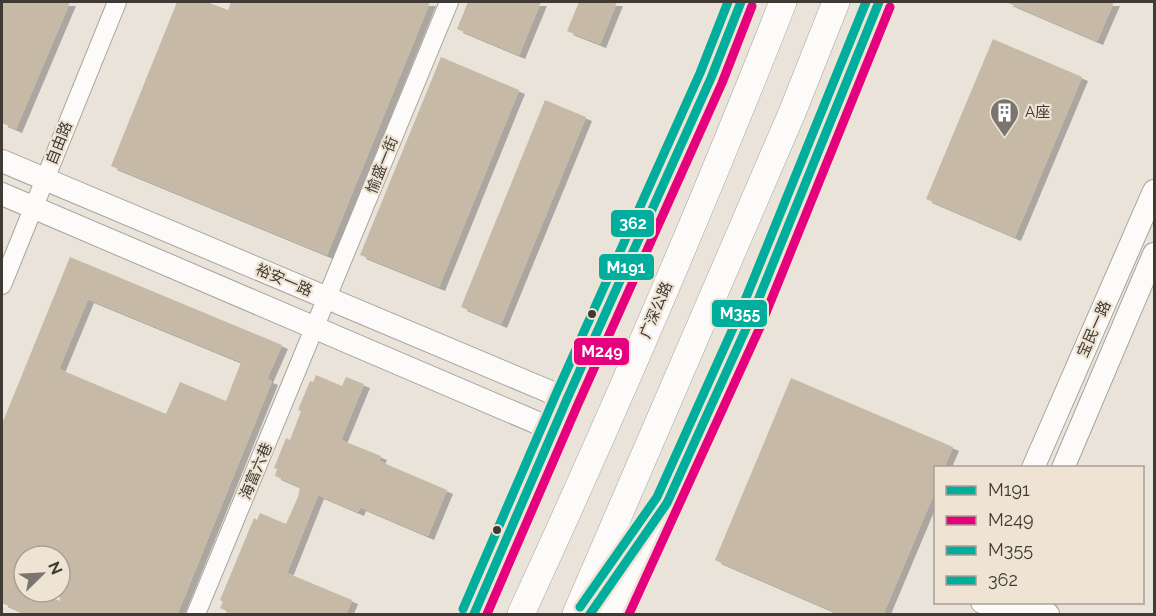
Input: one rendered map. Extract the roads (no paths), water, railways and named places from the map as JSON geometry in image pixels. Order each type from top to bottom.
[{"type":"highway","name":"广深公路","points":[[521,615],[608,426],[783,2]]},
{"type":"highway","points":[[576,615],[792,113],[836,2]]},
{"type":"highway","points":[[590,615],[667,503]]},
{"type":"main road","points":[[474,615],[567,399],[711,78],[741,2]]},
{"type":"main road","points":[[616,615],[750,320],[878,3]]},
{"type":"main road","name":"裕安一路","points":[[2,161],[567,399]]},
{"type":"main road","name":"宝民一路","points":[[1034,466],[1155,191]]},
{"type":"main road","points":[[2,194],[554,430]]},
{"type":"main road","name":"宝民一路","points":[[1064,466],[1155,254]]},
{"type":"main road","points":[[1002,608],[1048,615]]},
{"type":"street","name":"自由路","points":[[2,285],[117,2]]},
{"type":"street","name":"愉盛一街","points":[[315,328],[449,2]]},
{"type":"street","name":"海富六巷","points":[[196,615],[315,328]]},
{"type":"place","name":"A座","points":[[1004,138]]}]
